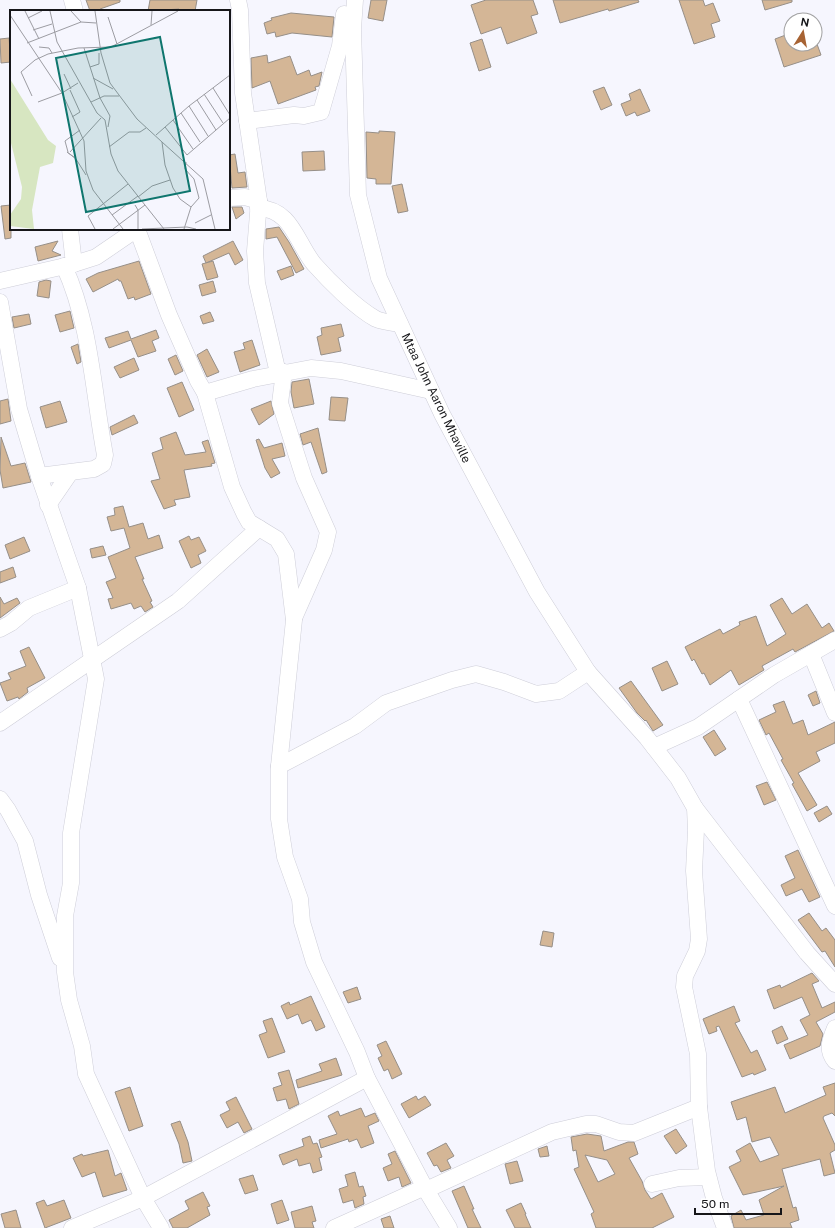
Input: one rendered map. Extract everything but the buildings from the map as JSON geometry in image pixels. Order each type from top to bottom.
[{"type":"street","points":[[72,0],[75,10]]},
{"type":"street","points":[[238,0],[240,10],[243,93],[248,121],[258,205],[255,251],[257,283],[281,373],[280,403],[304,478],[328,532],[324,550],[294,618]]},
{"type":"street","points":[[248,121],[294,114],[304,116],[322,112],[340,46],[345,0]]},
{"type":"street","name":"Mtaa John Aaron Mhaville","points":[[355,0],[353,29],[358,195],[378,278],[432,391],[537,592],[588,672],[627,713],[654,747],[678,778],[695,808],[806,952],[835,984]]},
{"type":"street","points":[[230,198],[245,197],[258,205],[278,213],[288,222],[313,263],[341,292],[377,319],[400,324]]},
{"type":"street","points":[[38,476],[70,473],[100,467],[103,464],[105,455],[87,345],[69,265],[70,230]]},
{"type":"street","points":[[0,282],[96,257],[136,230]]},
{"type":"street","points":[[137,230],[170,315],[198,381],[205,393],[232,487],[244,514],[249,522],[277,539],[286,554],[294,618],[280,766],[279,819],[285,857],[300,899],[302,922],[314,962],[357,1052],[367,1078],[426,1189],[443,1226]]},
{"type":"street","points":[[0,302],[19,409],[38,476],[78,588],[91,661],[96,679],[71,833],[71,883],[64,916],[65,972],[69,1000],[82,1046],[86,1074],[143,1198],[161,1228]]},
{"type":"street","points":[[205,393],[281,373],[311,368],[341,370],[432,391]]},
{"type":"street","points":[[48,505],[70,473]]},
{"type":"street","points":[[0,722],[178,601],[259,528]]},
{"type":"street","points":[[0,629],[12,623],[29,608],[78,588]]},
{"type":"street","points":[[654,747],[698,727],[774,675],[835,640]]},
{"type":"street","points":[[811,654],[835,713]]},
{"type":"street","points":[[280,766],[355,726],[386,703],[452,680],[476,674],[504,682],[536,694],[559,691],[588,672]]},
{"type":"street","points":[[738,699],[835,906]]},
{"type":"street","points":[[0,799],[8,810],[25,841],[39,896],[65,972]]},
{"type":"street","points":[[695,808],[696,830],[694,871],[699,939],[697,951],[684,982],[698,1054],[699,1107],[708,1177],[725,1228]]},
{"type":"street","points":[[835,1028],[831,1037],[829,1051],[835,1061]]},
{"type":"street","points":[[72,1228],[143,1198],[367,1078]]},
{"type":"street","points":[[334,1228],[426,1189],[552,1132],[586,1124],[601,1125],[619,1132],[634,1133],[699,1107]]},
{"type":"street","points":[[652,1184],[679,1178],[708,1177]]}]
